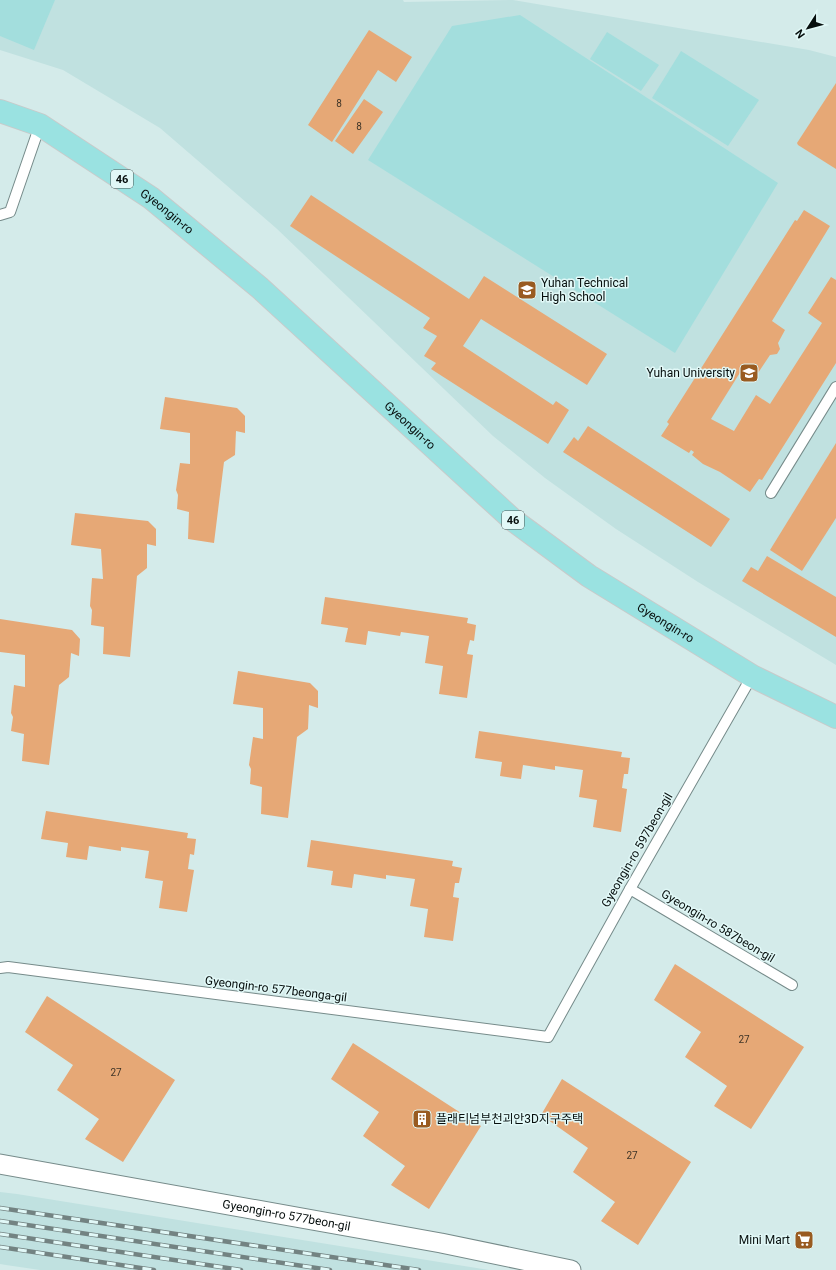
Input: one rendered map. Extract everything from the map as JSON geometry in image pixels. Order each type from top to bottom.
[{"type":"main road","name":"Gyeongin-ro","points":[[0,111],[40,125],[151,198],[260,288],[513,520],[589,576],[752,676],[836,717]]},
{"type":"street","name":"Gyeongin-ro 577beon-gil","points":[[0,1164],[442,1243],[571,1270]]},
{"type":"lane","points":[[0,215],[10,212],[40,125]]},
{"type":"lane","points":[[771,492],[836,387]]},
{"type":"lane","name":"Gyeongin-ro 597beon-gil","points":[[548,1038],[630,889],[752,676]]},
{"type":"lane","name":"Gyeongin-ro 587beon-gil","points":[[630,889],[792,985]]},
{"type":"lane","name":"Gyeongin-ro 577beonga-gil","points":[[0,968],[8,967],[548,1038]]},
{"type":"shaded area","name":"Yuhan Technical High School","points":[[0,0],[403,0],[404,2],[513,0],[809,50],[836,57],[836,665],[698,582],[616,529],[545,478],[493,436],[276,228],[160,128],[63,70],[0,50]]},
{"type":"shaded area","points":[[0,0],[55,0],[34,50],[0,36]]},
{"type":"shaded area","points":[[520,15],[778,183],[675,353],[368,160],[452,26]]},
{"type":"shaded area","points":[[607,32],[659,65],[641,91],[590,59]]},
{"type":"shaded area","points":[[681,51],[759,100],[728,146],[652,98]]},
{"type":"shaded area","points":[[0,1192],[489,1270],[40,1270],[6,1265],[0,1264]]},
{"type":"building","points":[[369,30],[412,57],[396,82],[378,70],[332,142],[308,125]]},
{"type":"building","points":[[836,83],[836,169],[797,143]]},
{"type":"building","points":[[364,99],[383,112],[353,154],[335,141]]},
{"type":"building","points":[[311,195],[469,299],[484,276],[607,354],[587,385],[481,319],[463,346],[553,405],[556,401],[569,410],[548,444],[431,369],[436,363],[424,356],[437,336],[423,328],[430,318],[290,226]]},
{"type":"building","points":[[804,210],[830,226],[772,321],[785,330],[778,343],[780,349],[777,354],[770,355],[754,379],[741,371],[711,419],[734,431],[756,395],[770,404],[822,323],[808,313],[831,277],[836,280],[836,363],[762,480],[759,479],[750,492],[720,472],[703,464],[692,455],[694,452],[691,450],[689,453],[661,436],[669,424],[667,422],[795,220],[797,221]]},
{"type":"building","points":[[165,397],[237,408],[245,416],[245,433],[236,431],[235,455],[224,462],[214,543],[188,539],[189,512],[177,509],[178,495],[176,490],[180,463],[190,464],[190,433],[160,429]]},
{"type":"building","points":[[588,426],[730,519],[711,547],[563,452],[574,437],[578,441]]},
{"type":"building","points":[[836,443],[836,518],[802,571],[770,550]]},
{"type":"building","points":[[75,513],[148,521],[156,529],[156,546],[147,544],[147,568],[137,576],[130,657],[103,654],[104,627],[91,625],[92,610],[90,606],[92,578],[103,579],[101,549],[71,545]]},
{"type":"building","points":[[767,556],[836,597],[836,637],[742,581],[751,567],[758,571]]},
{"type":"building","points":[[325,597],[468,618],[467,623],[476,625],[474,641],[470,640],[467,654],[473,655],[467,698],[439,694],[443,666],[425,663],[429,636],[401,632],[400,636],[368,631],[366,645],[345,642],[348,628],[321,624]]},
{"type":"building","points":[[0,619],[72,630],[80,639],[79,656],[71,653],[69,677],[59,685],[49,765],[22,761],[24,734],[11,731],[14,685],[25,687],[25,655],[0,652]]},
{"type":"building","points":[[238,671],[310,683],[318,691],[318,708],[309,705],[308,729],[297,737],[288,818],[261,814],[262,787],[250,784],[251,769],[249,765],[253,737],[263,739],[263,708],[233,704]]},
{"type":"building","points":[[479,731],[622,752],[621,757],[630,758],[628,774],[624,774],[622,788],[627,789],[621,832],[593,827],[597,800],[579,797],[583,770],[555,766],[555,770],[523,765],[521,779],[500,776],[502,762],[475,758]]},
{"type":"building","points":[[46,811],[188,833],[187,838],[196,839],[194,855],[190,854],[188,869],[194,870],[187,912],[159,908],[163,881],[145,878],[149,851],[121,847],[121,851],[89,846],[87,860],[66,857],[68,843],[41,839]]},
{"type":"building","points":[[311,840],[453,861],[452,866],[462,868],[459,883],[455,883],[453,897],[459,898],[453,941],[424,937],[428,909],[410,906],[415,879],[386,875],[386,879],[354,874],[352,888],[331,885],[333,871],[307,867]]},
{"type":"building","points":[[675,964],[804,1047],[751,1129],[714,1106],[727,1086],[685,1057],[701,1032],[654,1000]]},
{"type":"building","points":[[47,996],[175,1080],[123,1162],[85,1139],[99,1119],[57,1090],[73,1065],[25,1032]]},
{"type":"building","name":"플래티넘부천괴안3D지구주택","points":[[353,1043],[481,1126],[429,1209],[391,1185],[405,1166],[363,1136],[379,1112],[331,1079]]},
{"type":"building","name":"플래티넘부천괴안3D지구주택","points":[[562,1079],[691,1162],[638,1245],[601,1221],[615,1202],[573,1172],[588,1148],[541,1115]]},
{"type":"railway","points":[[0,1208],[419,1270]]},
{"type":"railway","points":[[0,1221],[330,1270]]},
{"type":"railway","points":[[0,1234],[241,1270]]},
{"type":"railway","points":[[0,1247],[154,1270]]},
{"type":"place","name":"Yuhan Technical High School","points":[[527,290]]},
{"type":"place","name":"Yuhan University","points":[[749,373]]},
{"type":"place","name":"플래티넘부천괴안3D지구주택","points":[[422,1119]]},
{"type":"place","name":"Mini Mart","points":[[804,1240]]}]
